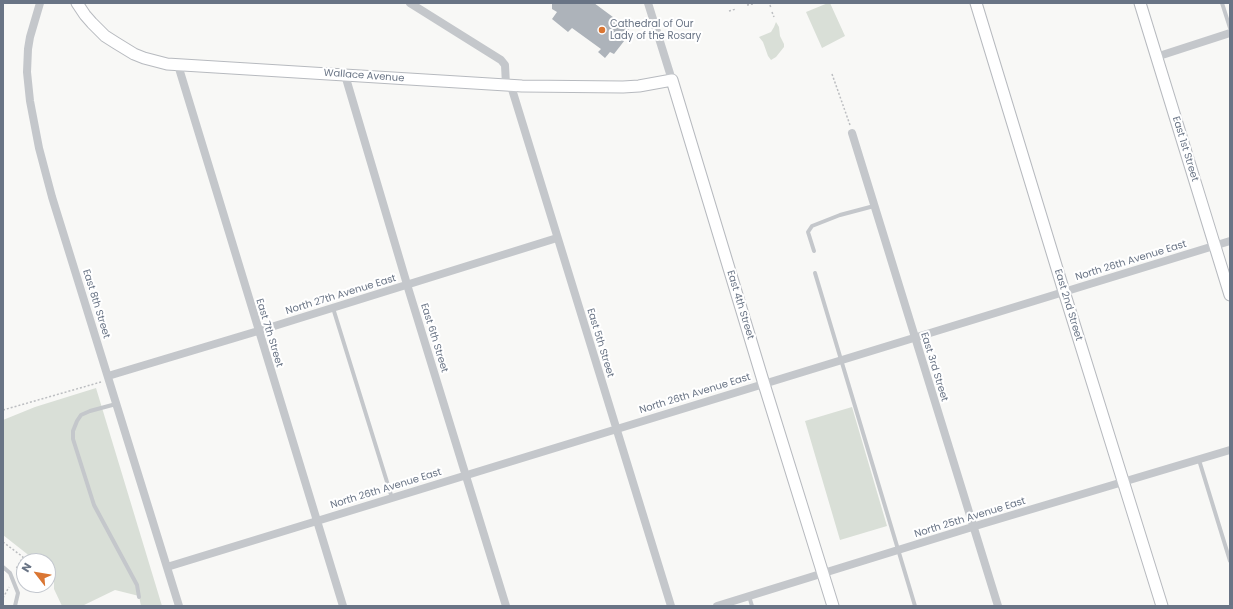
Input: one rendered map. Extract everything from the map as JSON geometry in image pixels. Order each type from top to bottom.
[{"type":"main road","name":"Wallace Avenue","points":[[78,3],[85,15],[98,29],[105,36],[124,49],[144,58],[178,65],[508,85],[623,87],[639,86],[672,80]]},
{"type":"main road","name":"East 2nd Street","points":[[976,3],[1162,606]]},
{"type":"main road","name":"East 1st Street","points":[[1140,3],[1230,295]]},
{"type":"main road","name":"East 4th Street","points":[[672,80],[833,606]]},
{"type":"street","name":"East 8th Street","points":[[40,3],[32,28],[28,58],[28,86],[39,148],[52,197],[179,606]]},
{"type":"street","name":"East 5th Street","points":[[410,3],[501,60],[505,65],[508,85],[557,238],[670,606]]},
{"type":"street","name":"East 4th Street","points":[[648,3],[672,80]]},
{"type":"street","points":[[1156,57],[1230,33]]},
{"type":"street","name":"East 7th Street","points":[[178,65],[343,606]]},
{"type":"street","name":"East 6th Street","points":[[345,75],[407,284],[506,606]]},
{"type":"street","name":"East 3rd Street","points":[[852,133],[998,606]]},
{"type":"street","name":"North 27th Avenue East","points":[[108,378],[557,238]]},
{"type":"street","name":"North 26th Avenue East","points":[[167,567],[1230,241]]},
{"type":"street","name":"North 25th Avenue East","points":[[717,606],[1230,450]]},
{"type":"lane","points":[[1222,3],[1230,28]]},
{"type":"lane","points":[[814,251],[808,232],[812,226],[840,215],[874,206]]},
{"type":"lane","points":[[815,273],[915,606]]},
{"type":"lane","points":[[333,308],[392,498]]},
{"type":"lane","points":[[116,404],[81,415],[73,431],[73,439],[94,505],[137,585],[139,597]]},
{"type":"lane","points":[[1198,460],[1230,561]]},
{"type":"lane","points":[[3,567],[10,573],[18,593],[15,606]]},
{"type":"lane","points":[[749,596],[752,606]]},
{"type":"path","points":[[747,6],[753,4]]},
{"type":"path","points":[[728,11],[736,9]]},
{"type":"path","points":[[772,12],[774,17]]},
{"type":"path","points":[[832,74],[852,133]]},
{"type":"path","points":[[3,410],[108,378]]},
{"type":"path","points":[[3,542],[18,553]]},
{"type":"shaded area","points":[[830,3],[845,36],[822,48],[806,12]]},
{"type":"shaded area","points":[[776,22],[779,27],[780,36],[784,47],[776,57],[771,60],[763,42],[759,37],[771,32]]},
{"type":"shaded area","points":[[96,388],[162,606],[141,606],[139,596],[115,590],[82,606],[62,606],[56,593],[56,553],[26,553],[3,535],[3,420],[35,407]]},
{"type":"shaded area","points":[[852,407],[887,526],[840,540],[805,421]]},
{"type":"building","name":"Cathedral of Our Lady of the Rosary","points":[[552,3],[594,3],[621,23],[625,18],[631,23],[627,27],[629,29],[625,34],[628,36],[614,54],[610,52],[605,58],[598,52],[601,49],[572,28],[568,32],[552,19],[557,12],[552,9]]},
{"type":"place","name":"Cathedral of Our Lady of the Rosary","points":[[602,30]]}]
